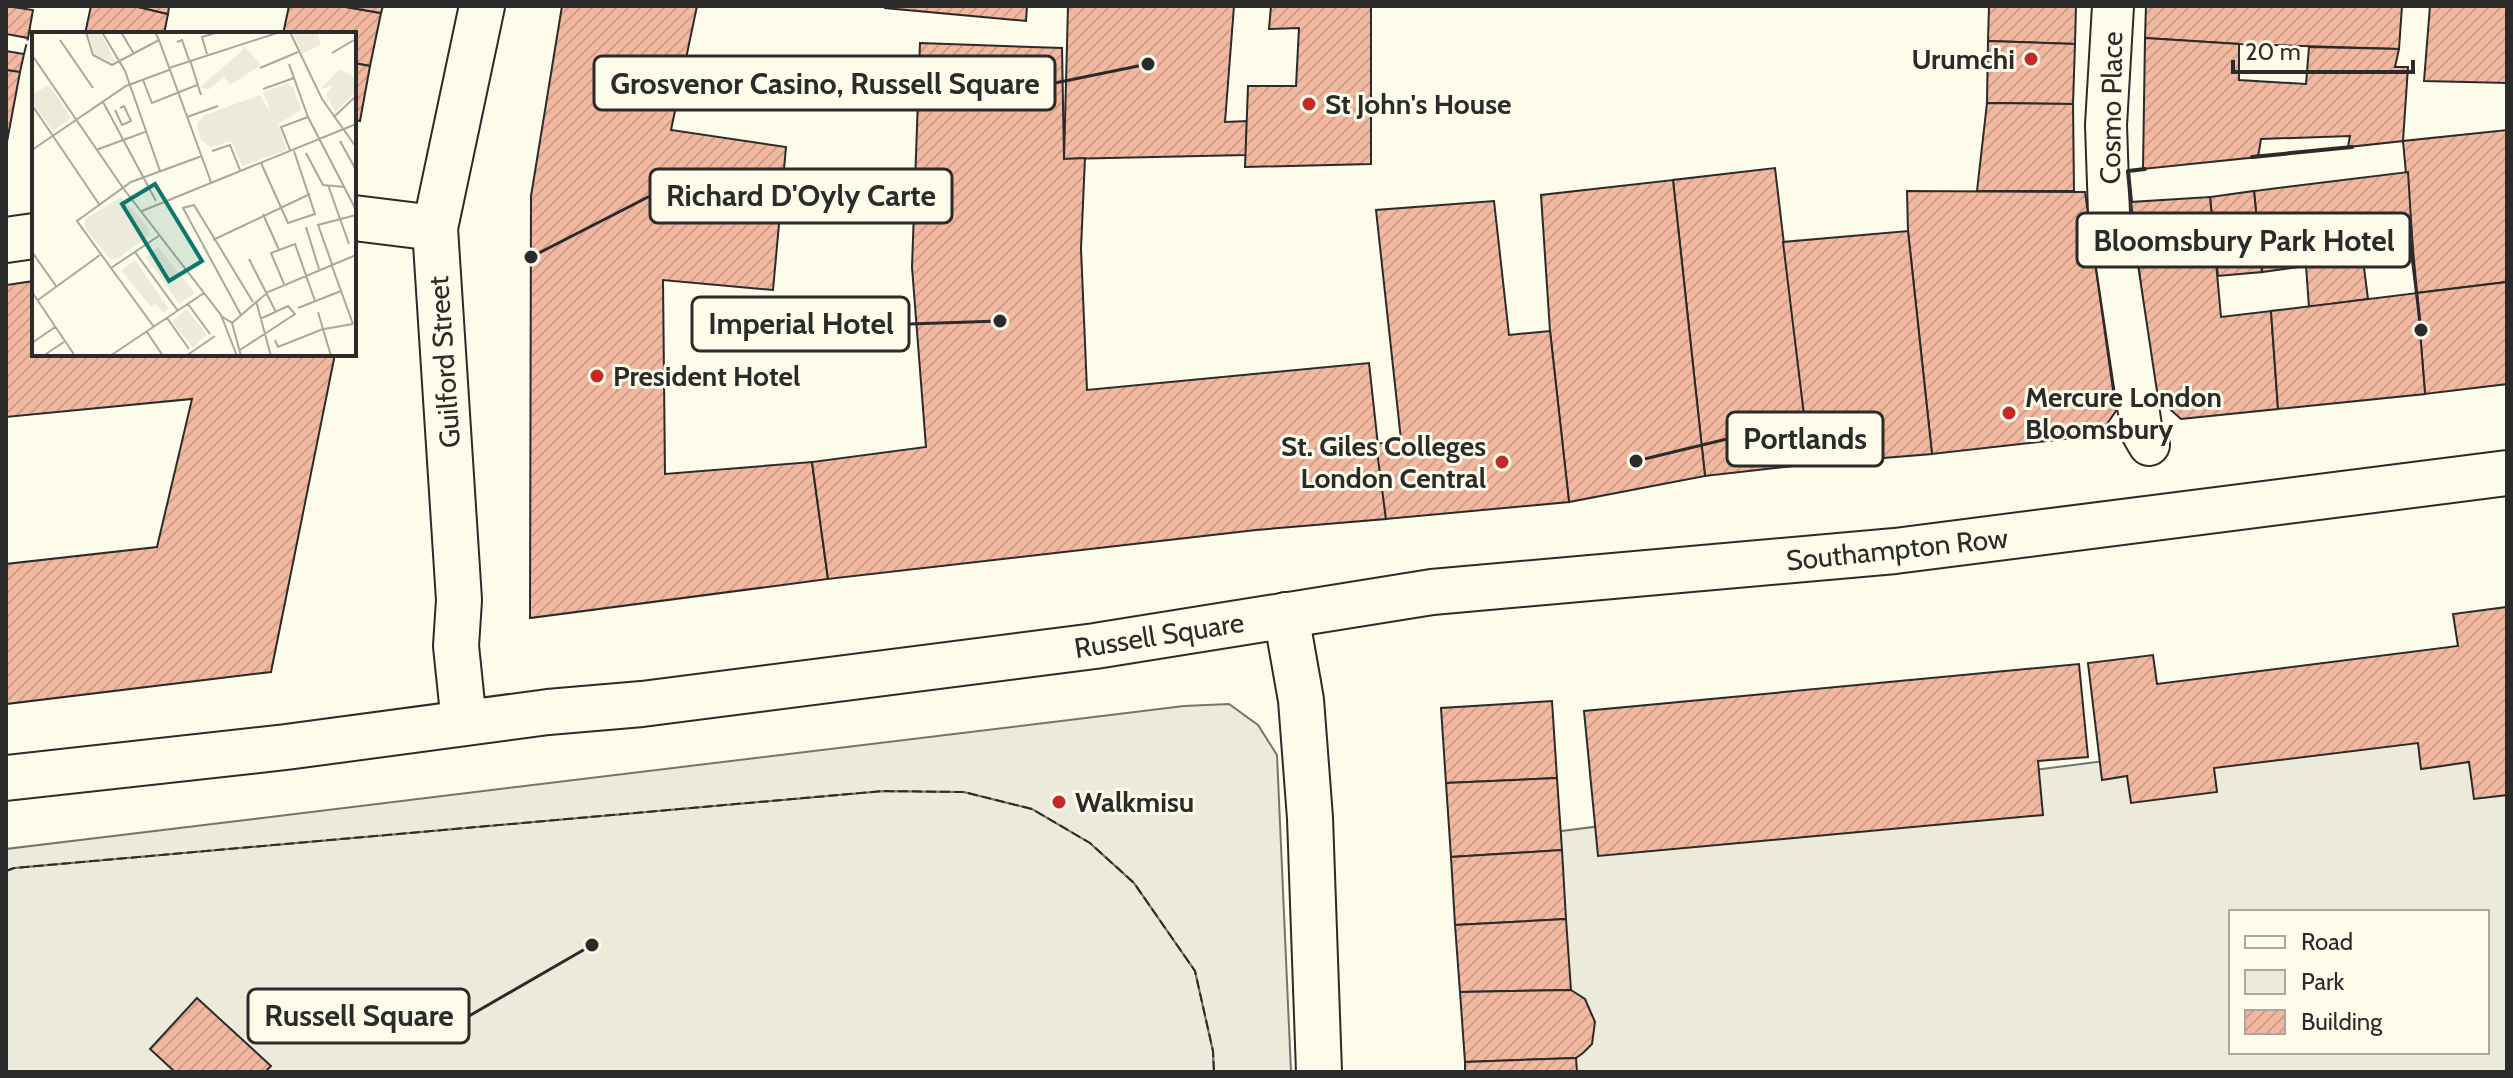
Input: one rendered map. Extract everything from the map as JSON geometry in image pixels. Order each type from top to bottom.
[{"type":"main road","name":"Guilford Street","points":[[464,723],[456,646],[459,600],[435,228],[482,6]]},
{"type":"main road","points":[[356,218],[435,228]]},
{"type":"main road","points":[[6,240],[32,236]]},
{"type":"main road","name":"Southampton Row","points":[[1286,615],[1432,592],[1895,551],[2507,473]]},
{"type":"main road","points":[[1286,615],[1301,700],[1309,804],[1319,1072]]},
{"type":"main road","name":"Russell Square","points":[[6,778],[642,704],[1065,650],[1286,615]]},
{"type":"street","name":"Cosmo Place","points":[[2113,6],[2106,125],[2109,213],[2142,433],[2149,445]]},
{"type":"green space","points":[[2507,709],[2507,1072],[1540,1072],[1539,834]]},
{"type":"green space","points":[[883,791],[964,792],[1032,809],[1090,843],[1134,883],[1195,971],[1213,1051],[1214,1072],[6,1072],[6,871],[14,868]]},
{"type":"shaded area","points":[[1229,704],[1258,725],[1277,755],[1291,1072],[1214,1072],[1213,1051],[1195,971],[1134,883],[1090,843],[1032,809],[964,792],[883,791],[6,871],[6,849],[1184,706]]},
{"type":"building","points":[[6,6],[33,10],[28,38],[6,34]]},
{"type":"building","points":[[91,6],[134,6],[168,14],[164,32],[85,32]]},
{"type":"building","points":[[134,6],[169,6],[168,14]]},
{"type":"building","points":[[289,6],[340,6],[381,13],[370,66],[356,63],[356,32],[283,32]]},
{"type":"building","points":[[340,6],[383,6],[381,13]]},
{"type":"building","name":"President Hotel","points":[[562,6],[697,6],[671,130],[786,147],[773,290],[663,280],[665,474],[812,462],[828,579],[530,618],[531,196]]},
{"type":"building","points":[[885,6],[1027,6],[1026,21]]},
{"type":"building","points":[[1068,6],[1234,6],[1225,122],[1247,121],[1246,155],[1064,159]]},
{"type":"building","name":"St John's House","points":[[1271,6],[1371,6],[1371,164],[1245,167],[1248,86],[1296,86],[1299,28],[1269,29]]},
{"type":"building","points":[[1989,6],[2076,6],[2075,44],[1988,41]]},
{"type":"building","points":[[2146,6],[2402,6],[2399,49],[2145,38]]},
{"type":"building","points":[[2430,6],[2507,6],[2507,83],[2424,81]]},
{"type":"building","points":[[2145,38],[2239,44],[2239,80],[2306,84],[2309,47],[2399,49],[2395,67],[2408,67],[2403,141],[2348,147],[2350,136],[2261,139],[2258,157],[2143,169]]},
{"type":"building","name":"Urumchi","points":[[1988,41],[2075,44],[2073,104],[1987,103]]},
{"type":"building","points":[[920,43],[1062,48],[1064,159],[1085,158],[1081,249],[1087,390],[1369,363],[1386,519],[1256,530],[828,579],[812,462],[926,447],[912,267]]},
{"type":"building","points":[[6,51],[24,54],[20,72],[6,70]]},
{"type":"building","points":[[356,63],[370,66],[360,121],[356,120]]},
{"type":"building","points":[[6,70],[20,72],[6,147]]},
{"type":"building","points":[[1987,103],[2073,104],[2074,191],[1977,191]]},
{"type":"building","points":[[2507,130],[2507,282],[2417,293],[2403,141]]},
{"type":"building","points":[[1775,168],[1810,464],[1705,476],[1673,180]]},
{"type":"building","points":[[2408,172],[2413,252],[2262,272],[2254,191]]},
{"type":"building","points":[[1673,180],[1705,476],[1569,502],[1550,331],[1541,195]]},
{"type":"building","points":[[1907,191],[2085,192],[2116,411],[2099,435],[1932,454],[1908,231]]},
{"type":"building","points":[[2254,191],[2262,272],[2218,276],[2210,197]]},
{"type":"building","points":[[2210,197],[2221,317],[2271,311],[2278,409],[2181,419],[2154,395],[2131,202]]},
{"type":"building","points":[[1494,201],[1509,335],[1550,331],[1569,502],[1386,519],[1376,444],[1401,440],[1376,210]]},
{"type":"building","points":[[1908,231],[1932,454],[1810,464],[1783,242]]},
{"type":"building","points":[[2363,260],[2368,299],[2309,307],[2306,266]]},
{"type":"building","points":[[32,281],[32,356],[335,356],[271,672],[6,704],[6,564],[157,547],[192,399],[6,417],[6,285]]},
{"type":"building","points":[[2507,282],[2507,384],[2425,394],[2417,293]]},
{"type":"building","points":[[2417,293],[2425,394],[2278,409],[2271,311]]},
{"type":"building","points":[[2507,607],[2507,795],[2474,799],[2469,762],[2421,769],[2418,743],[2214,768],[2217,792],[2131,803],[2127,776],[2102,780],[2088,663],[2153,655],[2157,684],[2458,646],[2453,614]]},
{"type":"building","points":[[2079,664],[2088,757],[2038,761],[2043,815],[1598,856],[1584,711]]},
{"type":"building","points":[[1552,701],[1557,778],[1446,783],[1441,708]]},
{"type":"building","points":[[1557,778],[1562,850],[1451,857],[1446,783]]},
{"type":"building","points":[[1562,850],[1566,919],[1455,925],[1451,857]]},
{"type":"building","points":[[1566,919],[1571,990],[1460,992],[1455,925]]},
{"type":"building","points":[[1571,990],[1585,999],[1595,1022],[1592,1044],[1576,1058],[1465,1062],[1460,992]]},
{"type":"building","points":[[197,998],[271,1066],[265,1072],[175,1072],[150,1049]]},
{"type":"building","points":[[1576,1058],[1577,1072],[1465,1072],[1465,1062]]},
{"type":"fence","points":[[24,54],[28,38]]},
{"type":"fence","points":[[6,871],[883,791],[964,792],[1032,809],[1090,843],[1134,883],[1195,971],[1213,1051],[1214,1072]]},
{"type":"wall","points":[[2252,157],[2352,147]]},
{"type":"wall","points":[[2131,202],[2128,171],[2145,169]]},
{"type":"place","name":"Urumchi","points":[[2031,59]]},
{"type":"place","name":"Grosvenor Casino, Russell Square","points":[[1148,64]]},
{"type":"place","name":"St John's House","points":[[1309,104]]},
{"type":"place","name":"Richard D'Oyly Carte","points":[[531,257]]},
{"type":"place","name":"Imperial Hotel","points":[[1000,321]]},
{"type":"place","name":"Bloomsbury Park Hotel","points":[[2421,330]]},
{"type":"place","name":"President Hotel","points":[[597,376]]},
{"type":"place","name":"Mercure London Bloomsbury","points":[[2009,413]]},
{"type":"place","name":"Portlands","points":[[1636,461]]},
{"type":"place","name":"St. Giles Colleges London Central","points":[[1502,462]]},
{"type":"place","name":"Walkmisu","points":[[1059,802]]},
{"type":"place","name":"Russell Square","points":[[592,945]]}]
